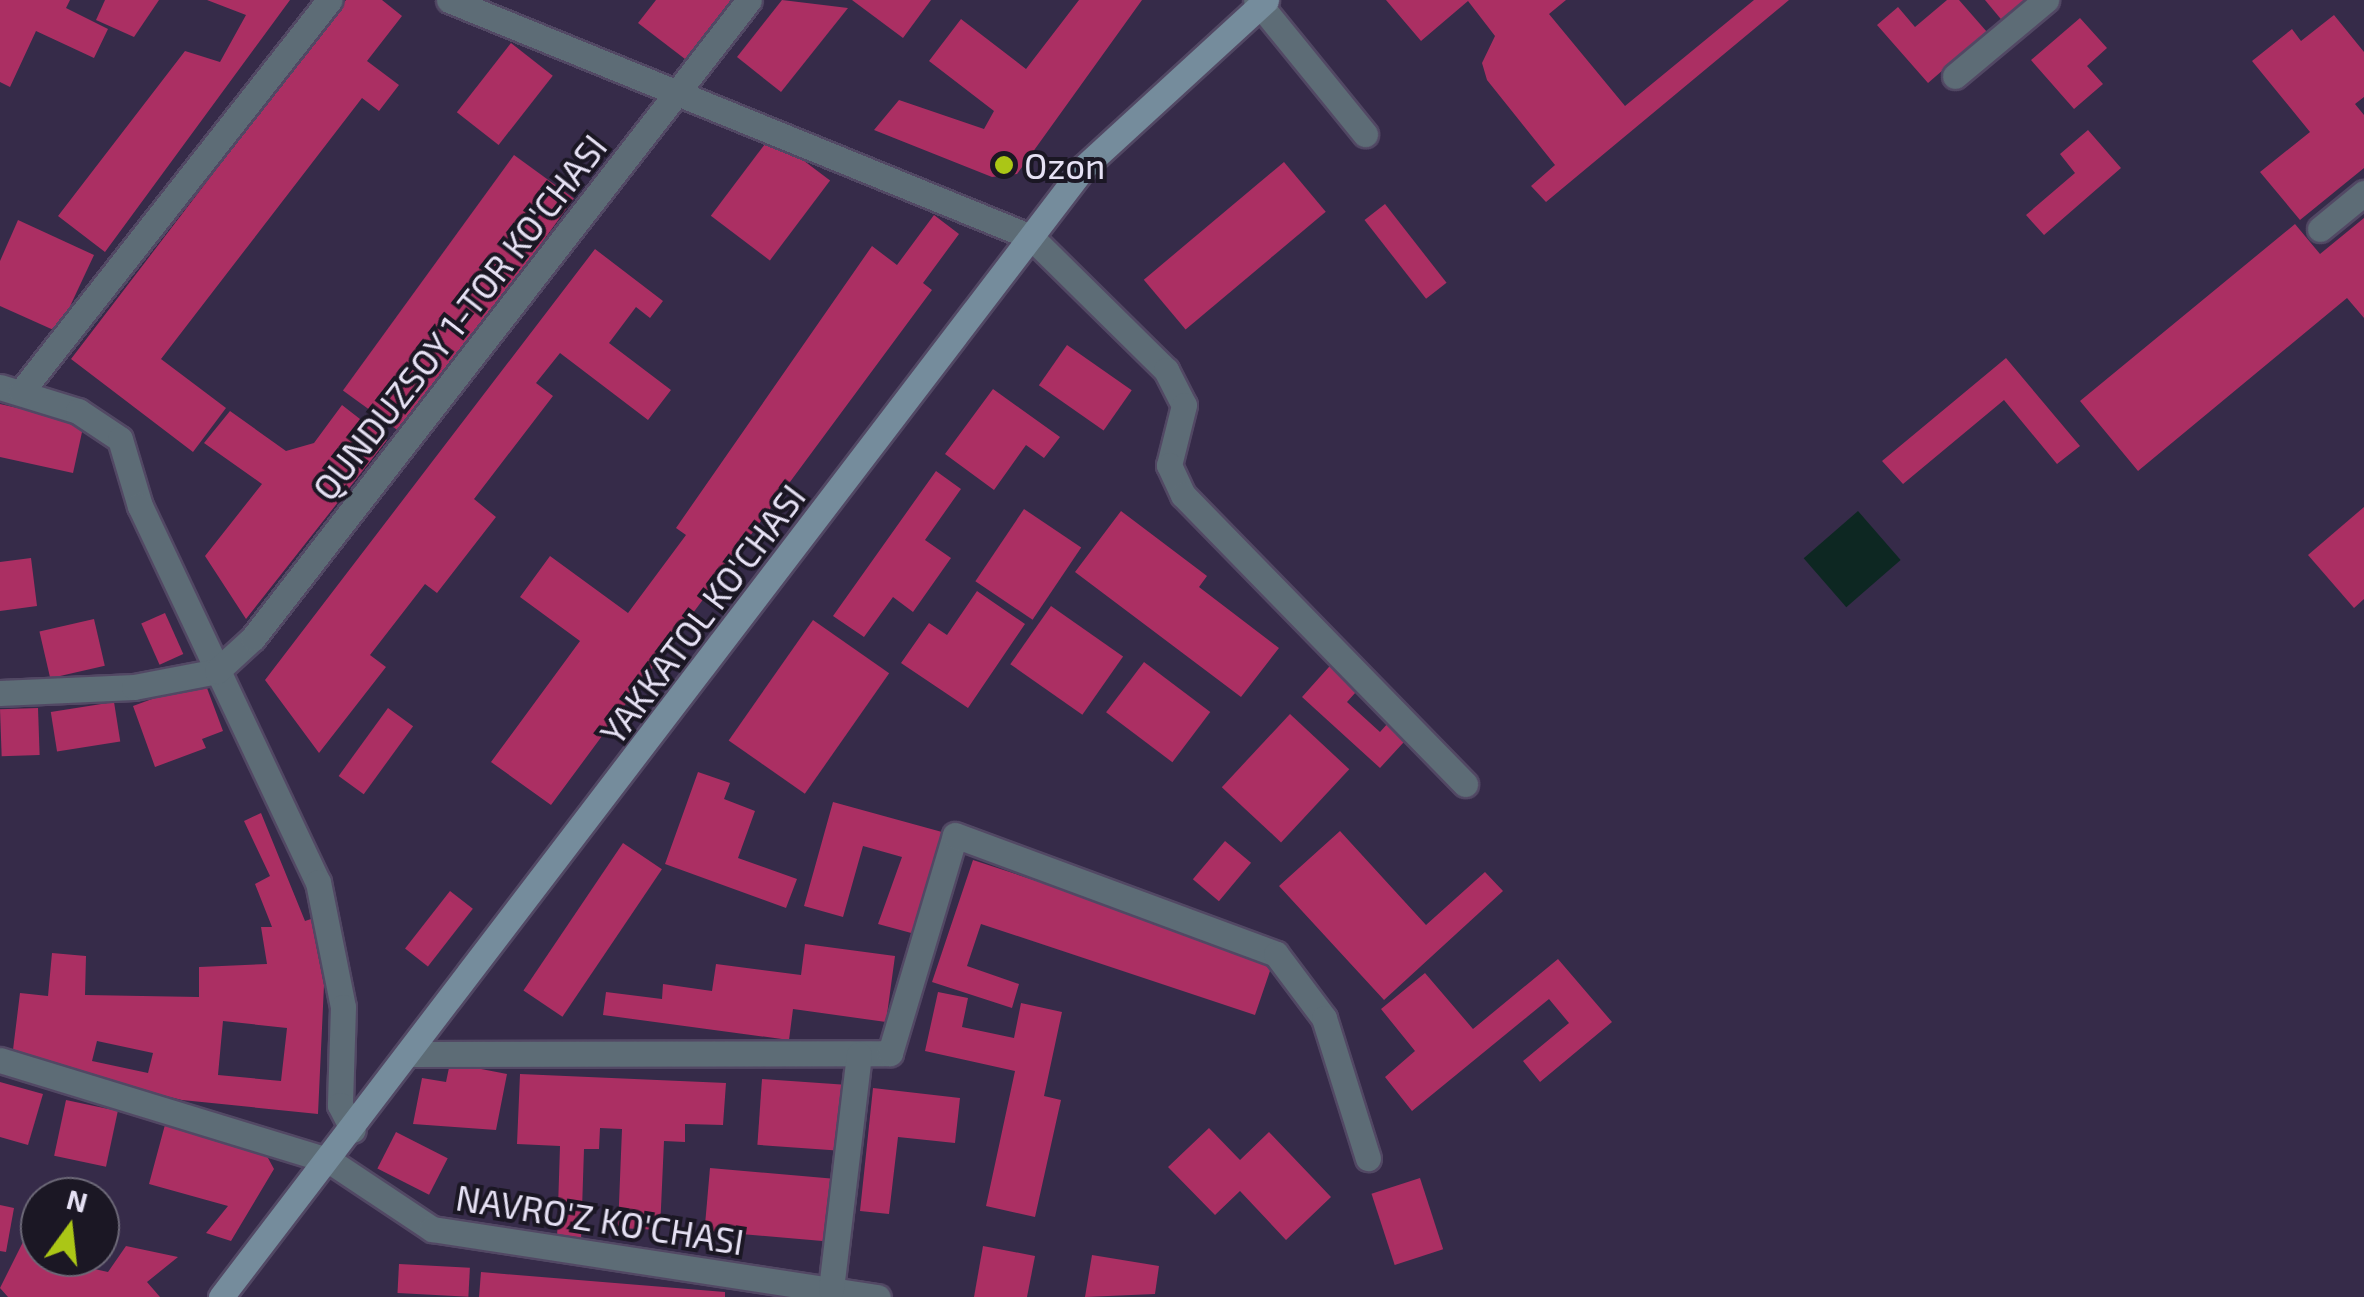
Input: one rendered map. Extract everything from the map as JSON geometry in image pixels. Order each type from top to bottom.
[{"type":"street","points":[[330,0],[10,389],[78,411],[120,438],[140,506],[318,882],[343,1007],[340,1104],[354,1130]]},
{"type":"street","points":[[449,0],[1030,238],[1166,370],[1184,405],[1169,465],[1183,495],[1465,784]]},
{"type":"street","name":"QUNDUZSOY 1-TOR KO'CHASI","points":[[217,671],[253,638],[748,0]]},
{"type":"street","points":[[1955,76],[2046,0]]},
{"type":"street","points":[[1260,2],[1365,134]]},
{"type":"street","name":"YAKKATOL KO'CHASI","points":[[222,1297],[414,1054],[1030,238],[1140,106],[1260,2]]},
{"type":"street","points":[[2320,228],[2364,192]]},
{"type":"street","points":[[0,692],[134,687],[217,671]]},
{"type":"street","points":[[414,1054],[859,1055],[898,1046],[955,835],[1250,937],[1276,954],[1330,1033],[1368,1158]]},
{"type":"street","points":[[830,1289],[859,1055]]},
{"type":"street","name":"NAVRO'Z KO'CHASI","points":[[0,1060],[330,1161],[432,1229],[878,1297]]},
{"type":"shaded area","points":[[1858,511],[1901,560],[1846,607],[1804,558]]},
{"type":"building","points":[[0,0],[70,0],[66,8],[108,29],[94,58],[36,31],[10,87],[0,82]]},
{"type":"building","points":[[105,0],[159,0],[134,37],[96,20]]},
{"type":"building","points":[[207,0],[290,0],[105,252],[58,216],[185,51],[220,62],[246,15]]},
{"type":"building","points":[[346,0],[382,0],[402,16],[367,61],[399,85],[379,111],[362,98],[161,359],[226,408],[193,452],[71,359]]},
{"type":"building","points":[[656,0],[731,0],[685,59],[638,23]]},
{"type":"building","points":[[782,0],[848,8],[781,92],[737,57]]},
{"type":"building","points":[[852,0],[931,0],[903,38]]},
{"type":"building","points":[[1079,0],[1142,0],[1017,174],[992,177],[874,130],[899,100],[984,129],[994,111],[929,61],[961,19],[1026,69]]},
{"type":"building","points":[[1386,0],[1566,0],[1549,14],[1625,106],[1754,0],[1789,0],[1546,202],[1531,186],[1555,165],[1487,80],[1482,63],[1495,36],[1468,1],[1421,41]]},
{"type":"building","points":[[1947,0],[1959,0],[1987,32],[1928,83],[1877,25],[1898,7],[1915,27]]},
{"type":"building","points":[[1985,0],[2032,0],[2005,24]]},
{"type":"building","points":[[2334,15],[2364,52],[2364,97],[2355,104],[2364,115],[2364,168],[2300,220],[2260,172],[2310,132],[2252,61],[2292,29],[2301,41]]},
{"type":"building","points":[[2080,18],[2107,48],[2087,66],[2103,84],[2074,109],[2031,60]]},
{"type":"building","points":[[511,43],[553,76],[499,145],[457,112]]},
{"type":"building","points":[[2088,130],[2121,168],[2044,235],[2026,215],[2075,173],[2060,154]]},
{"type":"building","points":[[771,136],[830,181],[770,260],[711,216]]},
{"type":"building","points":[[514,155],[574,198],[403,434],[343,390]]},
{"type":"building","points":[[1284,162],[1326,212],[1186,329],[1144,280]]},
{"type":"building","points":[[1385,204],[1447,283],[1426,299],[1365,220]]},
{"type":"building","points":[[934,215],[959,234],[923,283],[932,290],[551,805],[491,762],[580,641],[520,597],[550,556],[628,613],[686,535],[676,528],[872,246],[897,265]]},
{"type":"building","points":[[2364,218],[2364,318],[2347,298],[2138,471],[2080,401],[2295,224],[2320,254]]},
{"type":"building","points":[[18,220],[94,255],[58,332],[0,306],[0,261]]},
{"type":"building","points":[[595,249],[663,301],[650,318],[636,307],[609,343],[671,390],[648,420],[560,353],[536,383],[553,396],[474,499],[496,517],[437,593],[425,584],[370,655],[386,667],[319,753],[265,680]]},
{"type":"building","points":[[1067,345],[1132,390],[1104,430],[1039,385]]},
{"type":"building","points":[[2006,358],[2080,446],[2057,464],[2004,400],[1903,484],[1882,461]]},
{"type":"building","points":[[993,389],[1060,437],[1044,458],[1026,445],[994,490],[945,454]]},
{"type":"building","points":[[0,404],[84,423],[73,473],[0,457]]},
{"type":"building","points":[[342,405],[387,440],[246,619],[205,556],[262,484],[204,443],[230,411],[286,451],[314,443]]},
{"type":"building","points":[[936,471],[961,489],[925,540],[951,558],[913,612],[893,597],[864,637],[833,616]]},
{"type":"building","points":[[2364,507],[2364,599],[2354,608],[2308,555]]},
{"type":"building","points":[[1024,509],[1081,548],[1033,620],[975,581]]},
{"type":"building","points":[[1121,511],[1207,576],[1199,587],[1279,648],[1241,697],[1075,572]]},
{"type":"building","points":[[31,558],[37,606],[0,611],[0,562]]},
{"type":"building","points":[[977,591],[1025,624],[968,708],[901,663],[929,623],[947,635]]},
{"type":"building","points":[[1051,606],[1123,656],[1082,715],[1010,664]]},
{"type":"building","points":[[165,613],[183,654],[160,665],[141,624]]},
{"type":"building","points":[[94,619],[105,666],[50,678],[39,632]]},
{"type":"building","points":[[813,620],[889,673],[805,794],[729,740]]},
{"type":"building","points":[[1337,658],[1364,683],[1347,702],[1380,732],[1397,713],[1415,730],[1380,768],[1302,697]]},
{"type":"building","points":[[1144,662],[1210,712],[1172,762],[1106,712]]},
{"type":"building","points":[[204,680],[223,731],[202,739],[206,748],[155,767],[133,706]]},
{"type":"building","points":[[114,702],[120,742],[57,752],[51,712]]},
{"type":"building","points":[[38,708],[40,755],[2,756],[0,709]]},
{"type":"building","points":[[388,708],[413,726],[364,794],[339,776]]},
{"type":"building","points":[[1290,714],[1349,769],[1281,842],[1222,787]]},
{"type":"building","points":[[698,772],[730,783],[724,799],[755,811],[738,858],[797,879],[786,908],[665,864]]},
{"type":"building","points":[[833,802],[942,832],[915,934],[878,924],[902,857],[863,846],[843,917],[804,906]]},
{"type":"building","points":[[261,813],[305,921],[311,919],[324,985],[318,1114],[182,1100],[12,1058],[20,993],[48,996],[52,953],[86,956],[85,995],[199,997],[199,967],[267,964],[261,927],[272,927],[255,884],[270,876],[244,821]],"holes":[[[223,1021],[287,1028],[281,1081],[218,1075]],[[97,1041],[153,1053],[148,1073],[92,1061]]]},
{"type":"building","points":[[1340,831],[1426,925],[1485,872],[1503,891],[1384,1000],[1279,886]]},
{"type":"building","points":[[1225,841],[1251,863],[1219,901],[1193,879]]},
{"type":"building","points":[[623,843],[662,869],[562,1017],[523,991]]},
{"type":"building","points":[[973,860],[1274,959],[1255,1015],[981,924],[967,966],[1019,984],[1012,1008],[932,982]]},
{"type":"building","points":[[450,891],[473,909],[428,966],[405,949]]},
{"type":"building","points":[[805,944],[895,956],[886,1022],[793,1009],[789,1040],[603,1015],[606,992],[662,999],[663,984],[712,991],[716,964],[801,975]]},
{"type":"building","points":[[1558,959],[1612,1022],[1540,1082],[1523,1061],[1569,1023],[1549,999],[1412,1111],[1385,1077],[1415,1051],[1381,1009],[1425,973],[1473,1029]]},
{"type":"building","points":[[938,992],[968,998],[962,1027],[1014,1038],[1021,1003],[1062,1012],[1044,1096],[1061,1100],[1035,1217],[986,1206],[1015,1071],[925,1051]]},
{"type":"building","points":[[450,1063],[507,1074],[496,1130],[413,1124],[422,1078],[446,1082]]},
{"type":"building","points":[[520,1074],[726,1083],[723,1125],[685,1124],[685,1142],[664,1141],[660,1230],[618,1228],[622,1129],[600,1128],[599,1149],[584,1149],[581,1240],[557,1239],[560,1146],[517,1144]]},
{"type":"building","points":[[762,1079],[845,1085],[840,1151],[757,1145]]},
{"type":"building","points":[[0,1082],[43,1094],[28,1145],[0,1137]]},
{"type":"building","points":[[873,1088],[960,1098],[955,1143],[898,1137],[889,1214],[860,1211]]},
{"type":"building","points":[[66,1100],[118,1111],[106,1167],[54,1156]]},
{"type":"building","points":[[166,1121],[262,1147],[274,1169],[231,1241],[206,1233],[228,1206],[149,1184]]},
{"type":"building","points":[[1209,1128],[1240,1160],[1269,1132],[1331,1197],[1286,1240],[1240,1191],[1215,1215],[1168,1167]]},
{"type":"building","points":[[396,1132],[448,1158],[429,1195],[377,1169]]},
{"type":"building","points":[[710,1168],[837,1179],[831,1242],[705,1231]]},
{"type":"building","points":[[1420,1178],[1443,1249],[1395,1265],[1371,1194]]},
{"type":"building","points":[[0,1205],[14,1208],[6,1252],[0,1251]]},
{"type":"building","points":[[126,1246],[178,1257],[147,1282],[160,1297],[8,1297],[0,1288],[20,1248],[20,1277],[120,1277],[120,1255]]},
{"type":"building","points":[[983,1246],[1035,1256],[1027,1297],[974,1297]]},
{"type":"building","points":[[1092,1255],[1159,1266],[1155,1294],[1085,1297]]},
{"type":"building","points":[[399,1264],[470,1268],[468,1297],[397,1293]]},
{"type":"building","points":[[481,1272],[725,1292],[725,1297],[479,1297]]},
{"type":"place","name":"Ozon","points":[[1004,165]]}]
